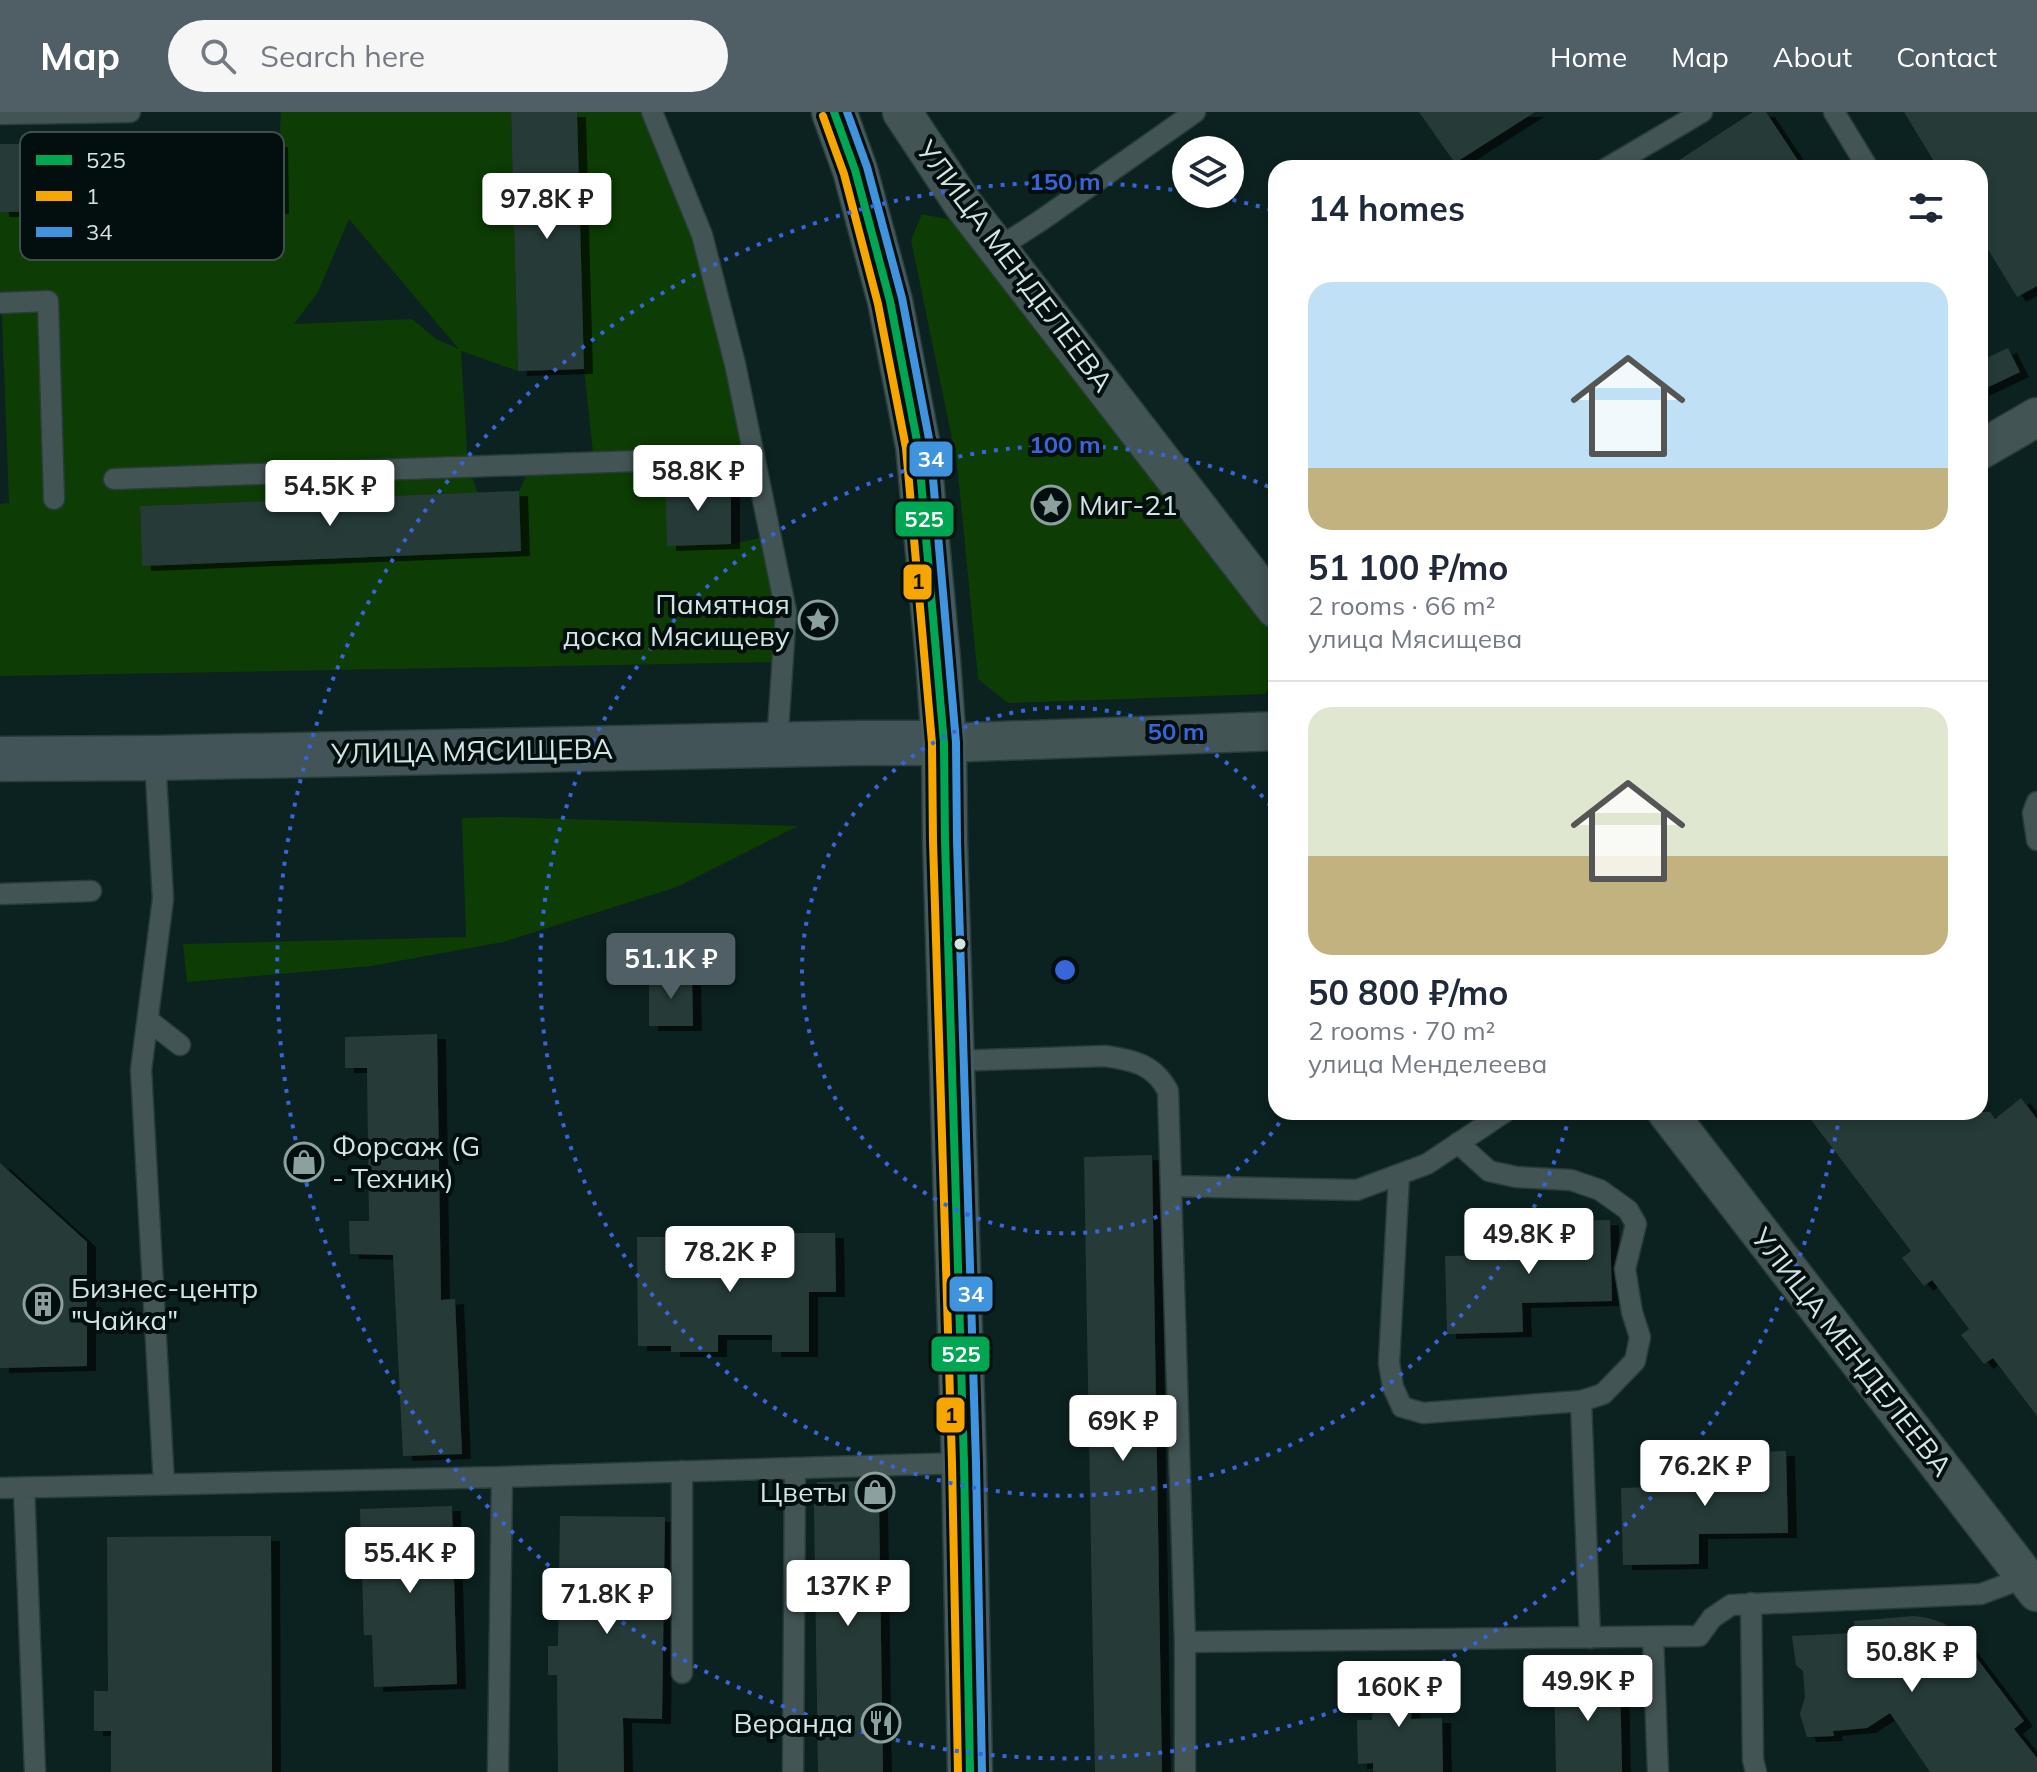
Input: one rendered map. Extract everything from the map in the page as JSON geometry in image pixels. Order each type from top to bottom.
[{"type":"main road","points":[[834,112],[855,170],[890,301],[918,446],[938,660],[944,743],[970,1772]]},
{"type":"main road","name":"УЛИЦА МЯСИЩЕВА","points":[[0,759],[944,743]]},
{"type":"street","name":"УЛИЦА МЕНДЕЛЕЕВА","points":[[902,112],[963,204],[1268,599]]},
{"type":"street","points":[[1988,438],[2037,417]]},
{"type":"street","points":[[944,743],[1268,731]]},
{"type":"street","name":"УЛИЦА МЕНДЕЛЕЕВА","points":[[1673,1120],[2033,1579]]},
{"type":"lane","points":[[0,114],[130,112]]},
{"type":"lane","points":[[652,112],[702,235],[735,364],[786,611],[777,745]]},
{"type":"lane","points":[[997,249],[1195,112]]},
{"type":"lane","points":[[1621,160],[1702,112]]},
{"type":"lane","points":[[1834,112],[1863,160]]},
{"type":"lane","points":[[0,303],[48,301],[54,499]]},
{"type":"lane","points":[[114,479],[753,457]]},
{"type":"lane","points":[[155,758],[163,899],[141,1070],[164,1484]]},
{"type":"lane","points":[[2037,802],[2033,813],[2037,840]]},
{"type":"lane","points":[[0,894],[91,891]]},
{"type":"lane","points":[[148,1020],[180,1045]]},
{"type":"lane","points":[[952,1061],[1121,1058],[1160,1075],[1168,1091],[1185,1642],[1185,1772]]},
{"type":"lane","points":[[1171,1186],[1357,1190],[1427,1164],[1493,1120]]},
{"type":"lane","points":[[1399,1175],[1389,1363],[1393,1387],[1402,1407],[1423,1413],[1581,1401],[1603,1394],[1635,1361],[1640,1337],[1632,1312],[1625,1269],[1636,1224],[1628,1210],[1600,1190],[1571,1180],[1516,1177],[1489,1171],[1458,1143]]},
{"type":"lane","points":[[1581,1401],[1590,1638]]},
{"type":"lane","points":[[0,1488],[964,1463]]},
{"type":"lane","points":[[793,1772],[795,1468]]},
{"type":"lane","points":[[682,1471],[682,1673]]},
{"type":"lane","points":[[498,1772],[502,1477]]},
{"type":"lane","points":[[24,1488],[35,1772]]},
{"type":"lane","points":[[1185,1642],[1699,1636],[1712,1618],[1731,1605],[1981,1594],[2033,1579]]},
{"type":"lane","points":[[1751,1603],[1753,1760],[1756,1772]]},
{"type":"lane","points":[[1653,1637],[1658,1772]]},
{"type":"green space","points":[[281,112],[511,112],[518,371],[461,351],[468,467],[478,493],[140,506],[142,566],[521,551],[519,491],[531,465],[594,462],[584,369],[577,112],[652,112],[702,235],[753,457],[665,460],[667,545],[731,544],[770,536],[782,662],[0,676],[0,504],[9,503],[2,317],[5,303],[0,302],[0,212],[20,212],[20,260],[284,260],[284,132],[280,132]],"holes":[[[349,219],[459,349],[436,339],[412,319],[294,324],[318,292]]]},
{"type":"green space","points":[[922,214],[951,220],[1268,622],[1268,690],[1265,694],[1008,703],[978,679],[957,463],[911,240]]},
{"type":"green space","points":[[462,818],[798,826],[677,887],[503,942],[371,966],[187,982],[183,944],[466,937]]},
{"type":"building","points":[[511,112],[577,112],[584,369],[518,371]]},
{"type":"building","points":[[1419,112],[1535,112],[1460,160],[1453,160]]},
{"type":"building","points":[[1753,112],[1766,112],[1798,160],[1679,160]]},
{"type":"building","points":[[1904,112],[2037,112],[2037,286],[2017,297],[1988,249],[1988,160],[1933,160]]},
{"type":"building","points":[[0,144],[20,144],[20,212],[0,212]]},
{"type":"building","points":[[2008,348],[2020,372],[1988,387],[1988,357]]},
{"type":"building","points":[[731,481],[731,544],[667,546],[665,483]]},
{"type":"building","points":[[519,491],[521,551],[142,566],[140,506]]},
{"type":"building","points":[[692,976],[693,1026],[649,1026],[649,977]]},
{"type":"building","points":[[437,1034],[441,1300],[455,1299],[462,1454],[403,1456],[393,1255],[350,1254],[349,1221],[369,1221],[367,1068],[345,1068],[345,1037]]},
{"type":"building","points":[[2021,1098],[2037,1119],[2037,1416],[1993,1358],[1984,1364],[1961,1335],[1969,1329],[1932,1280],[1924,1286],[1902,1258],[1911,1251],[1811,1120],[1988,1120],[1988,1112],[1995,1119]]},
{"type":"building","points":[[1152,1155],[1162,1772],[1095,1772],[1084,1157]]},
{"type":"building","name":"Бизнес-центр \"Чайка\"","points":[[0,1163],[87,1242],[87,1366],[0,1368]]},
{"type":"building","points":[[1610,1220],[1612,1301],[1522,1303],[1523,1332],[1447,1334],[1445,1256],[1507,1255],[1506,1238],[1535,1237],[1535,1222]]},
{"type":"building","points":[[793,1233],[835,1233],[836,1292],[809,1292],[809,1352],[772,1352],[772,1335],[718,1335],[718,1352],[671,1352],[671,1346],[638,1346],[637,1237],[687,1237],[688,1258],[793,1258]]},
{"type":"building","points":[[1786,1451],[1788,1533],[1699,1534],[1699,1564],[1623,1565],[1621,1488],[1683,1486],[1683,1469],[1712,1469],[1711,1453]]},
{"type":"building","points":[[875,1481],[875,1502],[879,1502],[883,1772],[818,1772],[814,1504],[817,1504],[817,1482]]},
{"type":"building","points":[[452,1506],[457,1684],[374,1687],[372,1635],[364,1635],[360,1509]]},
{"type":"building","points":[[560,1516],[665,1517],[662,1719],[623,1718],[624,1772],[558,1772],[557,1675],[548,1675],[548,1646],[558,1646]]},
{"type":"building","points":[[271,1536],[272,1772],[111,1772],[111,1731],[94,1731],[94,1691],[108,1691],[107,1537]]},
{"type":"building","points":[[1914,1616],[1943,1623],[1966,1644],[2024,1721],[2014,1729],[2037,1758],[2037,1772],[1930,1772],[1890,1713],[1867,1728],[1833,1731],[1834,1736],[1807,1737],[1800,1714],[1805,1697],[1803,1671],[1796,1665],[1792,1636],[1855,1633],[1854,1621]]},
{"type":"building","points":[[1376,1667],[1414,1670],[1411,1719],[1442,1718],[1443,1772],[1373,1772],[1373,1763],[1358,1764],[1357,1720],[1372,1720]]},
{"type":"building","points":[[1620,1674],[1622,1772],[1556,1772],[1554,1675]]},
{"type":"transit line","name":"525","points":[[834,112],[855,170],[890,301],[918,446],[944,743],[970,1772]]},
{"type":"transit line","name":"34","points":[[847,112],[867,167],[902,298],[930,444],[956,742],[982,1772]]},
{"type":"transit line","name":"1","points":[[823,116],[844,174],[878,304],[906,448],[932,743],[958,1772]]},
{"type":"place","name":"Миг-21","points":[[1051,505]]},
{"type":"place","name":"Памятная доска Мясищеву","points":[[818,620]]},
{"type":"place","name":"Форсаж (G - Техник)","points":[[304,1162]]},
{"type":"place","name":"Бизнес-центр \"Чайка\"","points":[[43,1304]]},
{"type":"place","name":"Цветы","points":[[875,1492]]},
{"type":"place","name":"Веранда","points":[[881,1723]]}]
